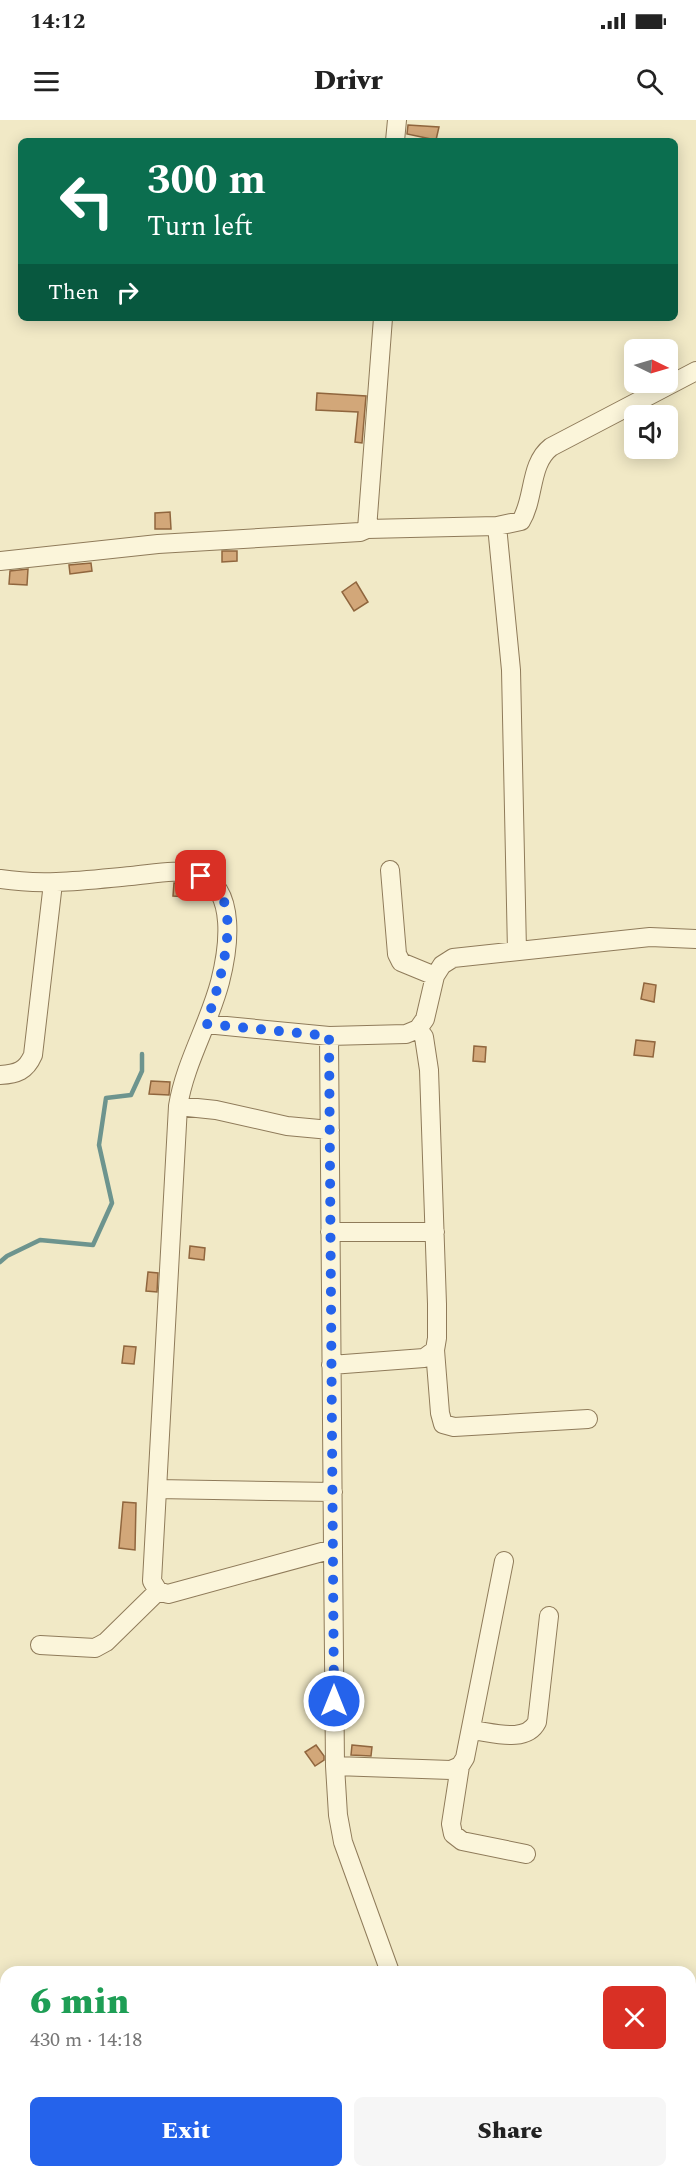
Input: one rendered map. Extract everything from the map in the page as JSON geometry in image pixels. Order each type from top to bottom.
[{"type":"street","points":[[395,138],[397,120]]},
{"type":"street","points":[[367,529],[383,321]]},
{"type":"street","points":[[0,561],[158,544],[360,532],[367,529],[497,526],[521,521],[527,511],[542,454],[551,447],[696,371]]},
{"type":"street","points":[[497,526],[511,670],[517,951]]},
{"type":"street","points":[[390,870],[397,954],[401,962],[435,976]]},
{"type":"street","points":[[0,879],[26,883],[53,883],[179,872],[201,876],[218,890],[226,906],[227,931],[220,983],[181,1088],[178,1106],[167,1270],[152,1581],[158,1591],[168,1594],[333,1549]]},
{"type":"street","points":[[0,1075],[15,1074],[28,1067],[33,1056],[53,883]]},
{"type":"street","points":[[206,1024],[329,1036],[406,1034],[418,1029],[424,1019],[435,976],[442,965],[453,958],[650,936],[696,939]]},
{"type":"street","points":[[418,1029],[424,1037],[429,1070],[435,1232],[437,1338],[435,1350],[440,1413],[443,1424],[454,1427],[588,1419]]},
{"type":"street","points":[[329,1036],[335,1766],[338,1815],[344,1842],[388,1966]]},
{"type":"street","points":[[178,1106],[216,1110],[287,1126],[330,1130]]},
{"type":"street","points":[[330,1232],[435,1232]]},
{"type":"street","points":[[332,1365],[424,1358],[435,1350]]},
{"type":"street","points":[[157,1489],[333,1492]]},
{"type":"street","points":[[504,1561],[471,1730],[465,1758],[460,1767],[451,1824],[453,1834],[462,1841],[526,1854]]},
{"type":"street","points":[[40,1645],[95,1648],[106,1642],[158,1591]]},
{"type":"street","points":[[471,1730],[522,1736],[534,1728],[537,1722],[549,1616]]},
{"type":"street","points":[[335,1766],[451,1770],[460,1767]]},
{"type":"building","points":[[408,125],[439,127],[436,138],[407,134]]},
{"type":"building","points":[[317,393],[366,396],[362,443],[355,442],[358,412],[316,410]]},
{"type":"building","points":[[170,512],[171,529],[155,529],[155,513]]},
{"type":"building","points":[[222,551],[237,551],[237,561],[222,562]]},
{"type":"building","points":[[91,563],[92,571],[70,574],[69,565]]},
{"type":"building","points":[[28,569],[27,585],[9,584],[10,571]]},
{"type":"building","points":[[356,582],[368,602],[354,611],[342,592]]},
{"type":"building","points":[[174,883],[189,884],[189,897],[173,896]]},
{"type":"building","points":[[644,983],[656,985],[654,1002],[641,999]]},
{"type":"building","points":[[636,1040],[655,1042],[653,1057],[634,1055]]},
{"type":"building","points":[[474,1046],[486,1047],[485,1062],[473,1061]]},
{"type":"building","points":[[151,1081],[170,1082],[169,1095],[149,1094]]},
{"type":"building","points":[[190,1246],[205,1248],[204,1260],[189,1258]]},
{"type":"building","points":[[148,1272],[158,1273],[157,1292],[146,1291]]},
{"type":"building","points":[[124,1346],[136,1347],[134,1364],[122,1363]]},
{"type":"building","points":[[123,1502],[136,1503],[135,1550],[119,1548]]},
{"type":"building","points":[[316,1745],[324,1756],[324,1760],[315,1766],[305,1752]]},
{"type":"building","points":[[352,1745],[372,1747],[371,1756],[351,1755]]},
{"type":"waterway","points":[[0,1262],[7,1256],[40,1240],[93,1245],[112,1203],[99,1145],[106,1098],[131,1095],[142,1071],[142,1054]]},
{"type":"route","points":[[201,876],[218,890],[226,906],[227,931],[220,983],[206,1024],[284,1034],[329,1036],[334,1701]]}]
